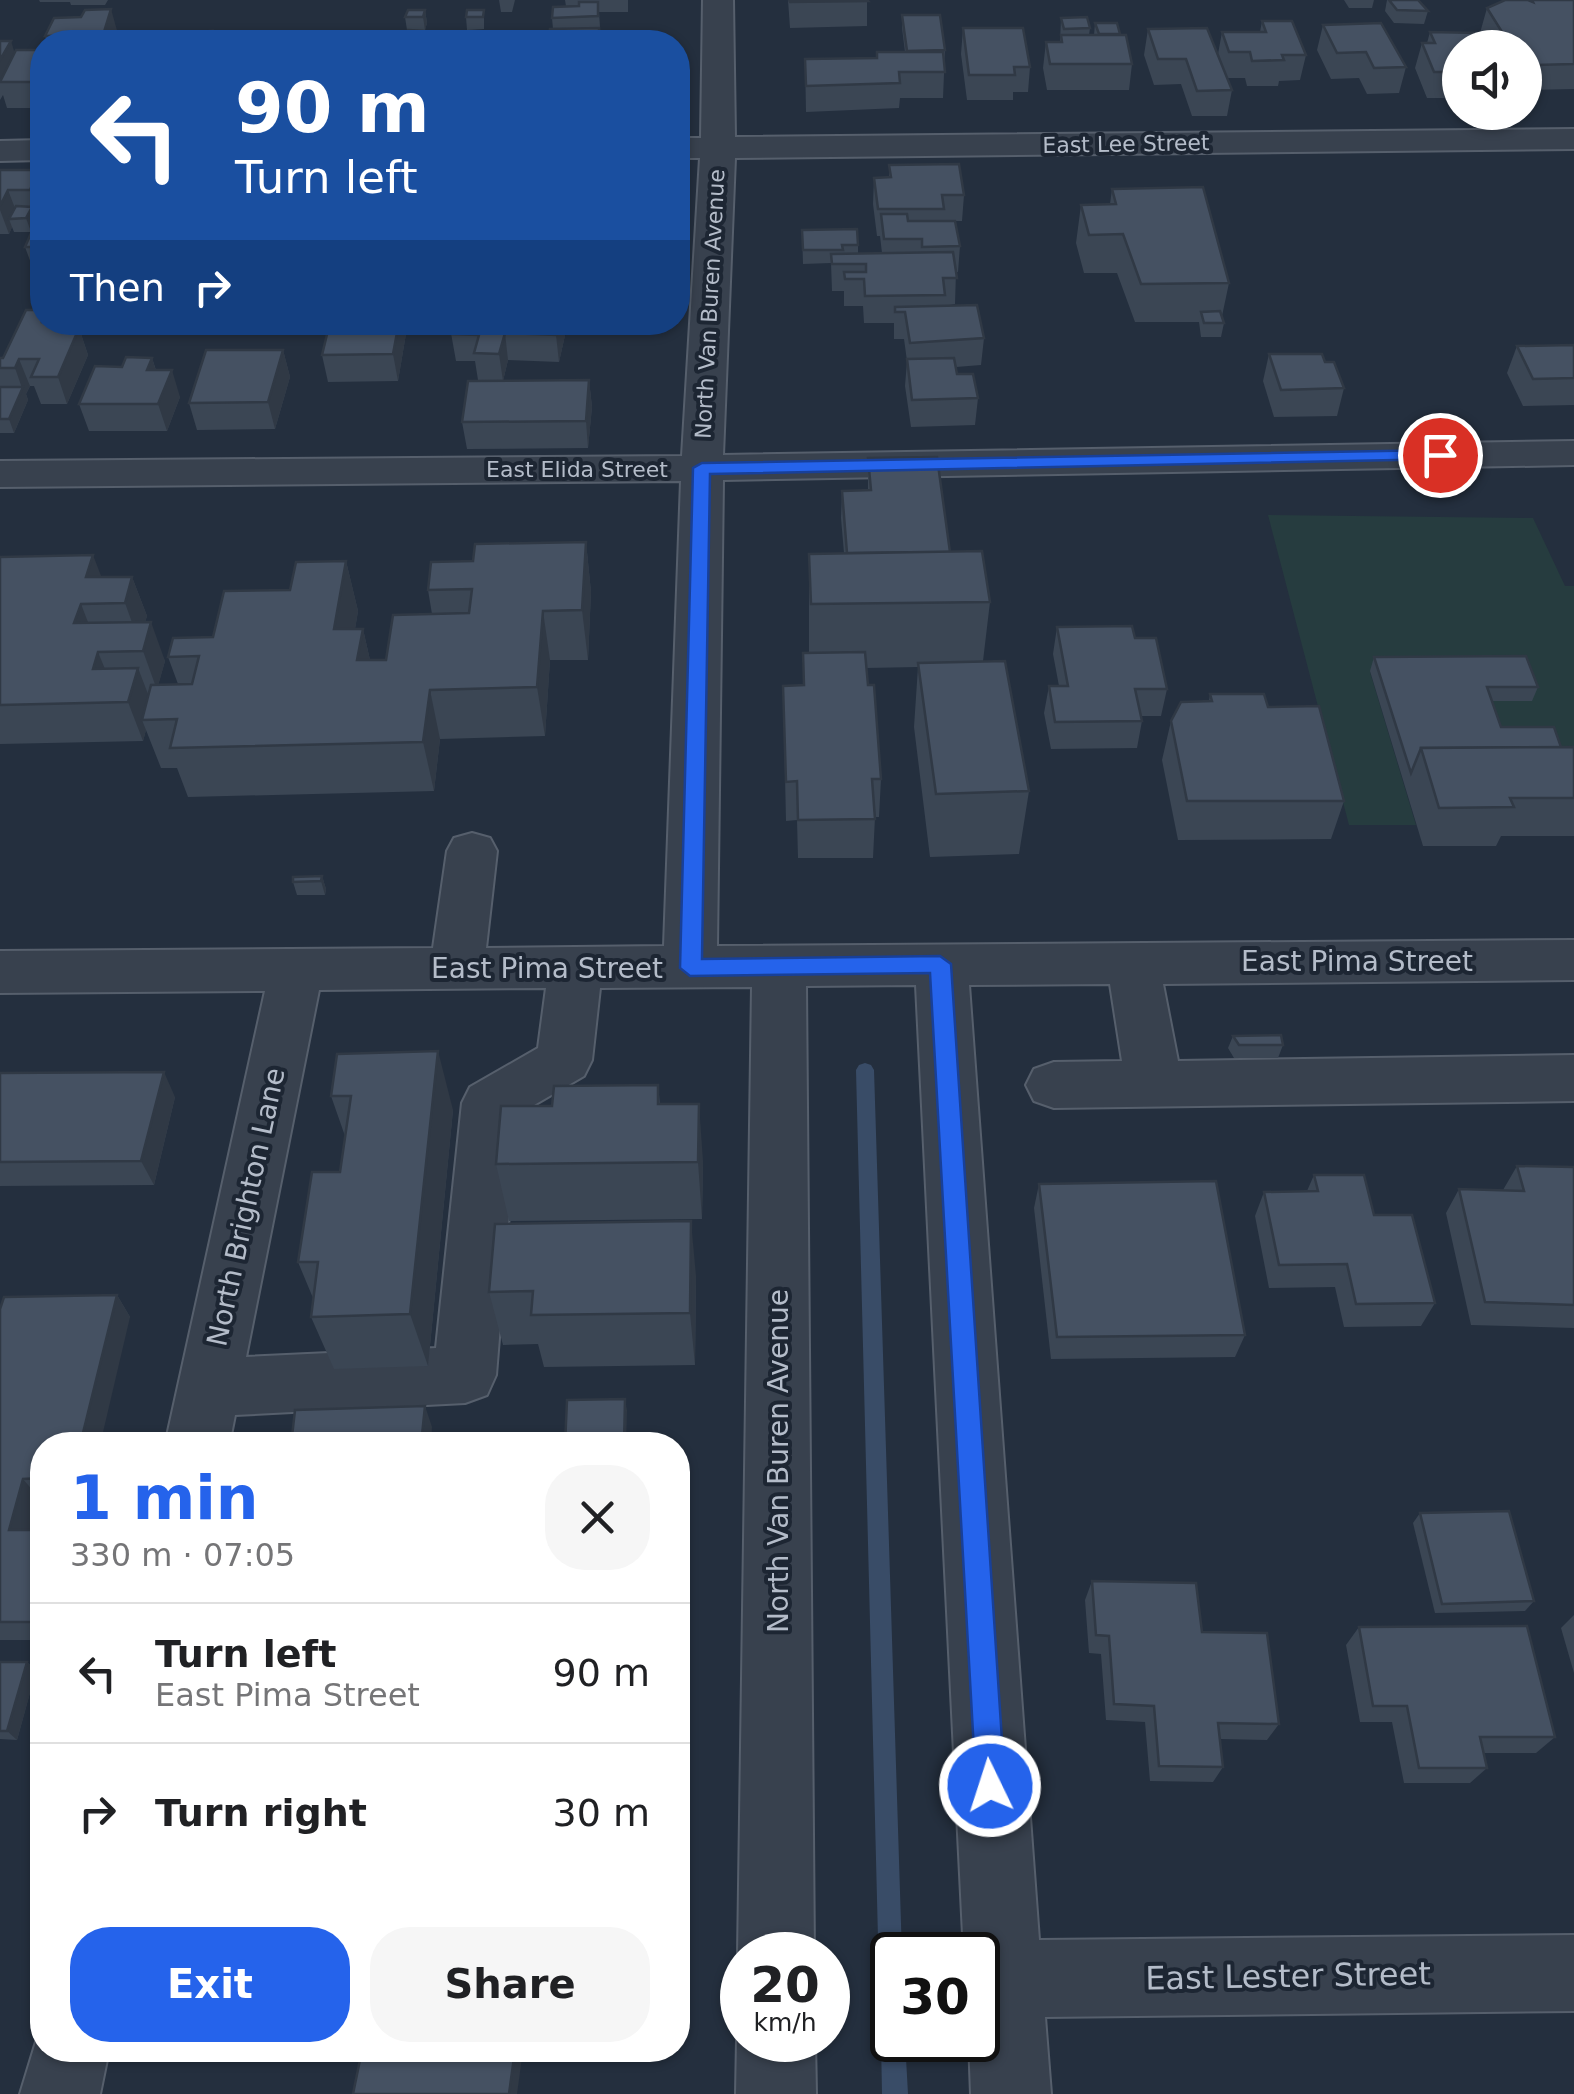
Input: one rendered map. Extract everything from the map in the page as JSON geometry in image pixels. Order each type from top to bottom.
[{"type":"street","name":"North Van Buren Avenue","points":[[690,968],[702,468],[698,148],[718,0]]},
{"type":"street","name":"East Lee Street","points":[[698,148],[1574,138]]},
{"type":"street","points":[[0,150],[30,150]]},
{"type":"street","name":"East Elida Street","points":[[0,474],[702,468],[1574,453]]},
{"type":"street","points":[[457,968],[472,851]]},
{"type":"street","name":"East Pima Street","points":[[0,972],[1574,960]]},
{"type":"street","points":[[1133,963],[1154,1084]]},
{"type":"street","points":[[940,964],[1011,2094]]},
{"type":"street","name":"North Van Buren Avenue","points":[[776,1932],[779,966]]},
{"type":"street","name":"North Brighton Lane","points":[[200,1432],[297,968]]},
{"type":"street","points":[[209,1388],[465,1374],[490,1103],[564,1060],[575,969]]},
{"type":"street","points":[[1054,1085],[1574,1078]]},
{"type":"street","name":"East Lester Street","points":[[1002,1979],[1574,1973]]},
{"type":"street","points":[[60,2094],[67,2062]]},
{"type":"street","points":[[776,2062],[776,2094]]},
{"type":"green space","points":[[1268,515],[1533,518],[1565,586],[1574,586],[1574,795],[1495,740],[1370,672],[1416,825],[1349,825]]},
{"type":"building","points":[[867,0],[868,1],[790,2]]},
{"type":"building","points":[[1389,0],[1418,0],[1428,11],[1397,10]]},
{"type":"building","points":[[1505,0],[1574,0],[1574,64],[1542,65],[1542,30],[1501,30],[1487,8]]},
{"type":"building","points":[[579,2],[598,2],[598,16],[552,18],[553,7],[579,6]]},
{"type":"building","points":[[111,9],[105,30],[48,30],[54,18],[81,17],[85,10]]},
{"type":"building","points":[[408,10],[425,10],[423,17],[405,17]]},
{"type":"building","points":[[467,10],[484,10],[483,17],[466,17]]},
{"type":"building","points":[[902,15],[940,15],[945,50],[907,51]]},
{"type":"building","points":[[1087,17],[1090,28],[1064,29],[1061,18]]},
{"type":"building","points":[[1262,21],[1292,21],[1306,55],[1252,61],[1250,52],[1229,52],[1222,32],[1266,32]]},
{"type":"building","points":[[1095,23],[1117,23],[1120,34],[1099,34]]},
{"type":"building","points":[[1381,23],[1406,67],[1374,68],[1366,52],[1337,53],[1323,25]]},
{"type":"building","points":[[599,28],[599,30],[550,30]]},
{"type":"building","points":[[963,28],[1023,28],[1030,67],[1014,67],[1015,75],[969,75]]},
{"type":"building","points":[[1207,28],[1232,90],[1197,91],[1186,59],[1158,59],[1148,29]]},
{"type":"building","points":[[1430,32],[1442,32],[1442,72],[1434,72],[1422,43],[1435,43]]},
{"type":"building","points":[[1061,35],[1126,35],[1132,64],[1050,64],[1046,42],[1062,42]]},
{"type":"building","points":[[0,41],[11,41],[0,60]]},
{"type":"building","points":[[16,50],[30,50],[30,82],[0,82]]},
{"type":"building","points":[[877,52],[943,52],[945,72],[899,72],[900,83],[806,86],[805,59],[877,58]]},
{"type":"building","points":[[959,164],[964,195],[942,195],[944,209],[878,209],[874,178],[891,177],[889,165]]},
{"type":"building","points":[[0,170],[30,170],[30,190],[8,190],[0,206]]},
{"type":"building","points":[[1203,187],[1229,283],[1141,284],[1123,234],[1089,235],[1081,205],[1116,204],[1112,189]]},
{"type":"building","points":[[16,206],[30,207],[26,218],[9,219]]},
{"type":"building","points":[[881,214],[907,214],[908,221],[955,221],[960,246],[922,247],[922,239],[884,239]]},
{"type":"building","points":[[857,229],[858,245],[842,245],[843,250],[803,250],[802,230]]},
{"type":"building","points":[[953,252],[957,278],[943,278],[945,295],[865,296],[864,279],[845,279],[844,272],[866,272],[866,264],[832,264],[831,254]]},
{"type":"building","points":[[977,305],[984,338],[910,343],[905,312],[895,312],[895,307]]},
{"type":"building","points":[[26,310],[30,310],[30,335],[76,335],[58,377],[31,377],[39,359],[19,359],[15,368],[0,368]]},
{"type":"building","points":[[1220,311],[1224,323],[1204,323],[1201,312]]},
{"type":"building","points":[[327,335],[397,335],[393,354],[322,355]]},
{"type":"building","points":[[479,335],[504,335],[499,354],[474,353]]},
{"type":"building","points":[[1574,345],[1574,378],[1533,379],[1517,346]]},
{"type":"building","points":[[206,350],[283,350],[268,402],[189,403]]},
{"type":"building","points":[[1269,354],[1322,354],[1325,362],[1334,362],[1344,388],[1281,390]]},
{"type":"building","points":[[126,357],[152,358],[147,370],[172,370],[158,404],[79,404],[95,366],[122,367]]},
{"type":"building","points":[[954,358],[957,374],[973,374],[978,398],[912,400],[907,359]]},
{"type":"building","points":[[589,380],[586,421],[462,422],[468,381]]},
{"type":"building","points":[[0,387],[23,387],[9,419],[0,419]]},
{"type":"building","points":[[937,457],[950,552],[847,553],[842,491],[871,490],[868,458]]},
{"type":"building","points":[[586,542],[582,610],[543,611],[537,687],[430,690],[423,742],[170,748],[177,719],[142,720],[151,685],[192,684],[199,656],[168,657],[173,638],[213,637],[224,591],[290,590],[296,562],[346,561],[334,629],[363,629],[357,660],[386,660],[393,615],[469,613],[472,589],[428,590],[431,562],[473,561],[475,544]]},
{"type":"building","points":[[982,551],[990,602],[811,604],[809,554]]},
{"type":"building","points":[[93,555],[86,577],[132,577],[125,603],[81,604],[74,623],[151,622],[143,651],[98,652],[93,669],[138,668],[128,702],[0,705],[0,557]]},
{"type":"building","points":[[1132,626],[1135,638],[1156,638],[1167,689],[1135,689],[1142,721],[1055,722],[1049,686],[1068,686],[1057,627]]},
{"type":"building","points":[[865,652],[868,685],[874,685],[881,779],[872,779],[875,819],[798,820],[797,781],[786,782],[783,686],[804,685],[803,653]]},
{"type":"building","points":[[1526,656],[1538,687],[1487,687],[1501,727],[1554,727],[1561,747],[1421,748],[1411,773],[1374,657]]},
{"type":"building","points":[[1005,661],[1029,791],[936,794],[918,663]]},
{"type":"building","points":[[1210,694],[1264,694],[1268,707],[1319,706],[1344,801],[1187,801],[1171,721],[1181,702],[1212,701]]},
{"type":"building","points":[[1574,747],[1574,798],[1510,798],[1514,807],[1439,808],[1421,748]]},
{"type":"building","points":[[322,876],[321,881],[293,882],[293,877]]},
{"type":"building","points":[[1281,1035],[1283,1045],[1239,1045],[1233,1036]]},
{"type":"building","points":[[438,1051],[410,1314],[311,1317],[318,1262],[298,1262],[312,1172],[340,1172],[351,1096],[331,1096],[337,1054]]},
{"type":"building","points":[[164,1072],[141,1161],[0,1162],[0,1073]]},
{"type":"building","points":[[658,1085],[658,1104],[699,1104],[698,1162],[496,1164],[501,1106],[552,1106],[554,1086]]},
{"type":"building","points":[[1517,1166],[1574,1167],[1574,1305],[1485,1302],[1459,1189],[1524,1191]]},
{"type":"building","points":[[1314,1175],[1364,1175],[1374,1215],[1412,1215],[1435,1303],[1356,1304],[1347,1264],[1279,1265],[1264,1192],[1318,1191]]},
{"type":"building","points":[[1216,1181],[1245,1335],[1057,1337],[1039,1184]]},
{"type":"building","points":[[691,1221],[690,1313],[531,1315],[533,1291],[489,1292],[495,1224]]},
{"type":"building","points":[[117,1295],[83,1432],[30,1432],[30,1479],[23,1479],[9,1530],[30,1530],[30,1622],[0,1622],[0,1309],[4,1297]]},
{"type":"building","points":[[625,1399],[624,1432],[566,1432],[567,1400]]},
{"type":"building","points":[[425,1406],[422,1432],[292,1432],[295,1410]]},
{"type":"building","points":[[1509,1511],[1534,1601],[1442,1604],[1420,1513]]},
{"type":"building","points":[[1092,1581],[1196,1583],[1202,1632],[1267,1633],[1279,1724],[1218,1723],[1223,1767],[1159,1766],[1154,1706],[1114,1704],[1109,1636],[1096,1635]]},
{"type":"building","points":[[1527,1626],[1555,1737],[1480,1737],[1487,1768],[1419,1768],[1407,1706],[1373,1706],[1359,1627]]},
{"type":"building","points":[[0,1662],[27,1662],[7,1731],[0,1731]]},
{"type":"building","points":[[360,2062],[513,2062],[509,2094],[353,2094]]},
{"type":"waterway","points":[[865,1070],[890,1932]]},
{"type":"waterway","points":[[894,2062],[895,2094]]},
{"type":"route","points":[[990,1786],[940,964],[690,968],[702,468],[1440,455]]}]
